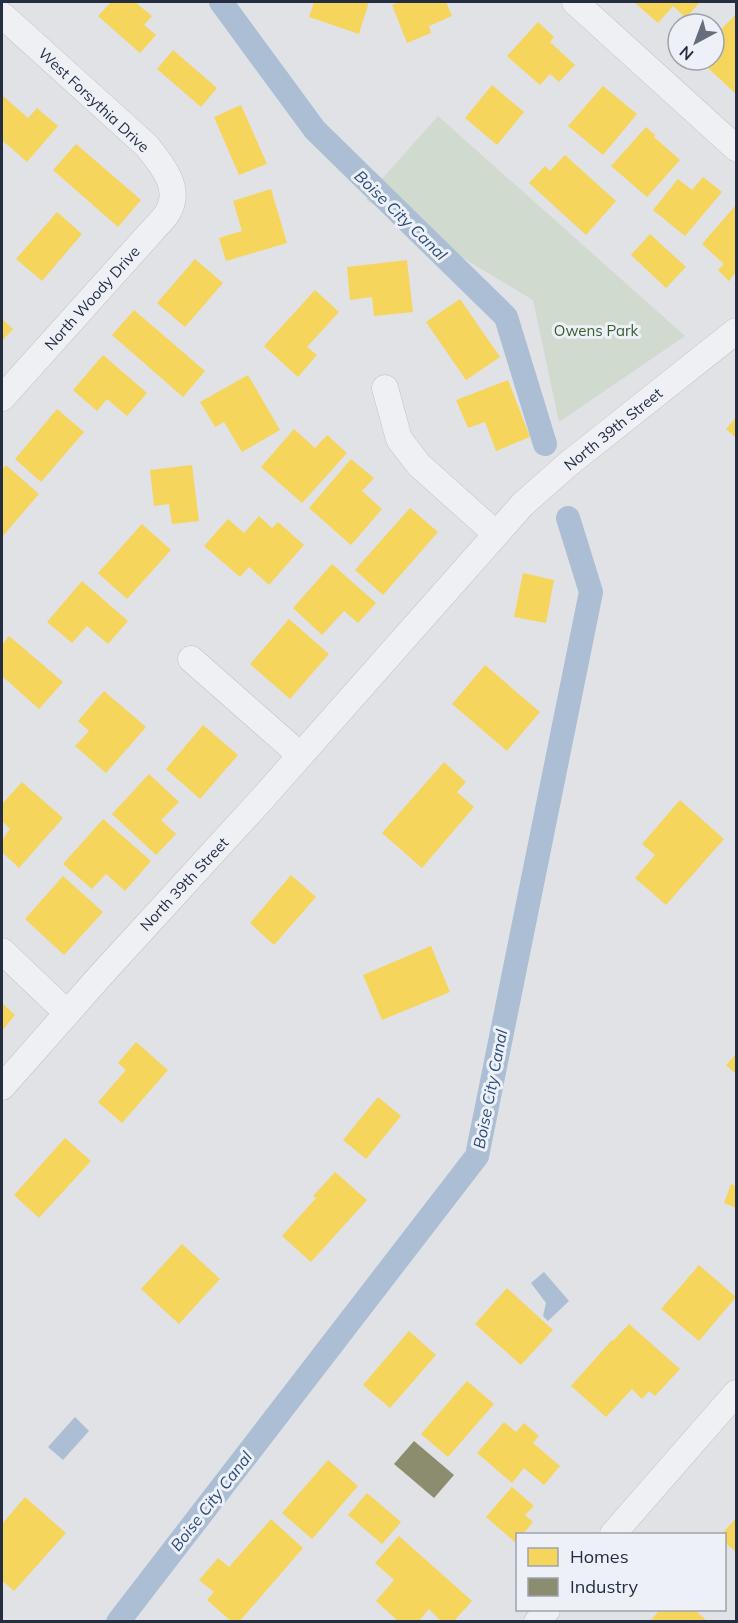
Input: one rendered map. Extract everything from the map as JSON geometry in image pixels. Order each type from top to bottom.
[{"type":"street","points":[[575,2],[736,148]]},
{"type":"street","name":"West Forsythia Drive","points":[[2,15],[147,146],[165,170],[174,194]]},
{"type":"street","name":"North Woody Drive","points":[[2,398],[169,211],[174,194]]},
{"type":"street","name":"North 39th Street","points":[[2,1087],[262,799],[523,504],[567,465],[736,331]]},
{"type":"street","points":[[385,388],[399,440],[419,465],[495,533]]},
{"type":"street","points":[[191,658],[300,755]]},
{"type":"street","points":[[2,951],[67,1013]]},
{"type":"street","points":[[614,1533],[736,1393]]},
{"type":"green space","name":"Owens Park","points":[[438,116],[685,336],[559,422],[533,300],[366,200],[373,189]]},
{"type":"water","points":[[544,1272],[569,1301],[548,1321],[543,1316],[546,1303],[531,1283]]},
{"type":"water","points":[[75,1417],[89,1431],[63,1460],[48,1447]]},
{"type":"building: Homes","points":[[111,2],[135,2],[152,16],[144,25],[156,35],[140,53],[98,16]]},
{"type":"building: Homes","points":[[314,2],[369,2],[359,34],[309,17]]},
{"type":"building: Homes","points":[[400,2],[446,2],[452,16],[429,26],[431,33],[407,43],[392,5]]},
{"type":"building: Homes","points":[[634,2],[700,2],[691,12],[680,12],[673,6],[658,23]]},
{"type":"building: Homes","points":[[736,16],[736,94],[712,72],[726,72],[726,24]]},
{"type":"building: Homes","points":[[538,22],[554,37],[550,42],[575,65],[559,82],[550,74],[540,85],[507,56]]},
{"type":"building: Homes","points":[[173,50],[217,88],[201,107],[157,69]]},
{"type":"building: Homes","points":[[492,85],[524,112],[497,145],[465,118]]},
{"type":"building: Homes","points":[[603,86],[637,114],[603,155],[568,126]]},
{"type":"building: Homes","points":[[2,95],[28,118],[37,108],[58,126],[27,162],[2,140]]},
{"type":"building: Homes","points":[[241,105],[267,164],[239,175],[214,117]]},
{"type":"building: Homes","points":[[646,127],[680,160],[647,197],[611,166]]},
{"type":"building: Homes","points":[[76,144],[141,200],[118,227],[53,170]]},
{"type":"building: Homes","points":[[565,155],[616,201],[586,235],[529,183],[545,166],[550,171]]},
{"type":"building: Homes","points":[[703,177],[722,192],[685,236],[653,210],[678,179],[692,190]]},
{"type":"building: Homes","points":[[271,189],[287,243],[226,261],[219,238],[242,231],[233,201]]},
{"type":"building: Homes","points":[[736,205],[736,272],[729,281],[718,270],[724,264],[702,244]]},
{"type":"building: Homes","points":[[57,212],[82,234],[42,281],[16,259]]},
{"type":"building: Homes","points":[[650,234],[686,267],[666,288],[631,255]]},
{"type":"building: Homes","points":[[195,259],[223,283],[185,327],[157,303]]},
{"type":"building: Homes","points":[[407,260],[413,312],[374,316],[372,297],[350,300],[347,267]]},
{"type":"building: Homes","points":[[315,290],[339,312],[307,347],[317,355],[298,377],[264,346]]},
{"type":"building: Homes","points":[[460,299],[500,357],[466,380],[426,322]]},
{"type":"building: Homes","points":[[134,310],[205,371],[183,397],[112,335]]},
{"type":"building: Homes","points":[[2,319],[13,329],[2,341]]},
{"type":"building: Homes","points":[[103,355],[147,393],[127,416],[107,399],[97,411],[73,390]]},
{"type":"building: Homes","points":[[248,375],[280,430],[242,452],[224,422],[215,427],[200,402]]},
{"type":"building: Homes","points":[[508,380],[530,437],[496,451],[485,422],[468,428],[456,400]]},
{"type":"building: Homes","points":[[57,409],[84,432],[41,482],[15,459]]},
{"type":"building: Homes","points":[[736,417],[736,438],[726,429]]},
{"type":"building: Homes","points":[[294,429],[315,448],[327,435],[347,453],[302,503],[261,467]]},
{"type":"building: Homes","points":[[351,459],[374,478],[362,491],[382,509],[351,545],[309,508]]},
{"type":"building: Homes","points":[[6,465],[39,494],[2,537],[2,470]]},
{"type":"building: Homes","points":[[192,465],[199,521],[172,524],[169,504],[154,506],[150,470]]},
{"type":"building: Homes","points":[[410,508],[438,532],[383,595],[355,570]]},
{"type":"building: Homes","points":[[259,516],[272,528],[278,522],[304,545],[269,585],[249,567],[240,577],[204,546],[228,519],[244,533]]},
{"type":"building: Homes","points":[[142,524],[171,550],[127,599],[98,573]]},
{"type":"building: Homes","points":[[332,564],[376,603],[358,623],[344,611],[322,635],[293,608]]},
{"type":"building: Homes","points":[[523,573],[554,580],[546,623],[514,617]]},
{"type":"building: Homes","points":[[82,581],[128,621],[108,644],[87,626],[72,643],[47,622]]},
{"type":"building: Homes","points":[[289,619],[329,654],[290,699],[250,664]]},
{"type":"building: Homes","points":[[9,636],[63,682],[39,709],[2,676],[2,645]]},
{"type":"building: Homes","points":[[485,665],[540,712],[507,751],[452,704]]},
{"type":"building: Homes","points":[[104,691],[146,727],[106,773],[75,746],[89,731],[78,721]]},
{"type":"building: Homes","points":[[203,725],[238,755],[200,799],[166,769]]},
{"type":"building: Homes","points":[[444,762],[466,782],[457,792],[474,807],[422,868],[382,833]]},
{"type":"building: Homes","points":[[149,774],[179,802],[161,820],[176,834],[156,855],[112,814]]},
{"type":"building: Homes","points":[[22,782],[63,818],[19,868],[2,852],[2,840],[10,829],[2,821],[2,804]]},
{"type":"building: Homes","points":[[680,800],[724,839],[666,905],[635,878],[655,855],[642,844]]},
{"type":"building: Homes","points":[[103,819],[151,861],[125,891],[106,874],[92,889],[63,864]]},
{"type":"building: Homes","points":[[291,875],[316,897],[274,945],[250,923]]},
{"type":"building: Homes","points":[[63,876],[103,912],[64,955],[25,919]]},
{"type":"building: Homes","points":[[431,946],[450,992],[382,1020],[363,975]]},
{"type":"building: Homes","points":[[2,1003],[15,1015],[2,1031]]},
{"type":"building: Homes","points":[[136,1042],[168,1070],[122,1123],[98,1102],[126,1070],[118,1063]]},
{"type":"building: Homes","points":[[736,1054],[736,1074],[726,1065]]},
{"type":"building: Homes","points":[[378,1097],[401,1116],[366,1159],[343,1140]]},
{"type":"building: Homes","points":[[65,1138],[91,1161],[39,1218],[14,1195]]},
{"type":"building: Homes","points":[[335,1172],[367,1200],[311,1262],[282,1236],[316,1198],[313,1196]]},
{"type":"building: Homes","points":[[731,1184],[736,1186],[736,1208],[724,1203]]},
{"type":"building: Homes","points":[[182,1244],[220,1279],[179,1324],[141,1289]]},
{"type":"building: Homes","points":[[699,1265],[736,1297],[699,1341],[661,1309]]},
{"type":"building: Homes","points":[[507,1288],[553,1330],[521,1365],[475,1324]]},
{"type":"building: Homes","points":[[629,1324],[680,1369],[655,1396],[649,1391],[642,1399],[632,1389],[606,1417],[571,1386]]},
{"type":"building: Homes","points":[[409,1331],[436,1355],[390,1408],[363,1385]]},
{"type":"building: Homes","points":[[467,1381],[494,1404],[448,1457],[421,1434]]},
{"type":"building: Homes","points":[[504,1422],[516,1432],[524,1423],[539,1436],[533,1443],[560,1466],[544,1485],[524,1468],[512,1483],[477,1453]]},
{"type":"building: Homes","points":[[328,1460],[358,1486],[312,1539],[282,1513]]},
{"type":"building: Homes","points":[[512,1487],[534,1506],[525,1515],[533,1522],[524,1533],[516,1533],[516,1543],[486,1517]]},
{"type":"building: Homes","points":[[367,1493],[401,1522],[382,1544],[348,1515]]},
{"type":"building: Homes","points":[[25,1497],[66,1533],[14,1591],[4,1582],[2,1585],[2,1524]]},
{"type":"building: Homes","points":[[736,1518],[736,1552],[726,1544],[726,1533],[723,1533]]},
{"type":"building: Homes","points":[[271,1519],[303,1548],[239,1622],[232,1622],[207,1600],[214,1592],[199,1580],[218,1558],[229,1567]]},
{"type":"building: Homes","points":[[399,1536],[472,1601],[453,1622],[442,1622],[429,1609],[418,1622],[399,1622],[376,1601],[394,1580],[375,1563]]},
{"type":"building: Homes","points":[[659,1611],[696,1611],[708,1622],[649,1622]]},
{"type":"building: Industry","points":[[414,1441],[454,1475],[434,1498],[394,1464]]},
{"type":"waterway","name":"Boise City Canal","points":[[221,2],[315,130],[506,317],[545,444]]},
{"type":"waterway","name":"Boise City Canal","points":[[118,1622],[477,1156],[591,592],[568,518]]}]
